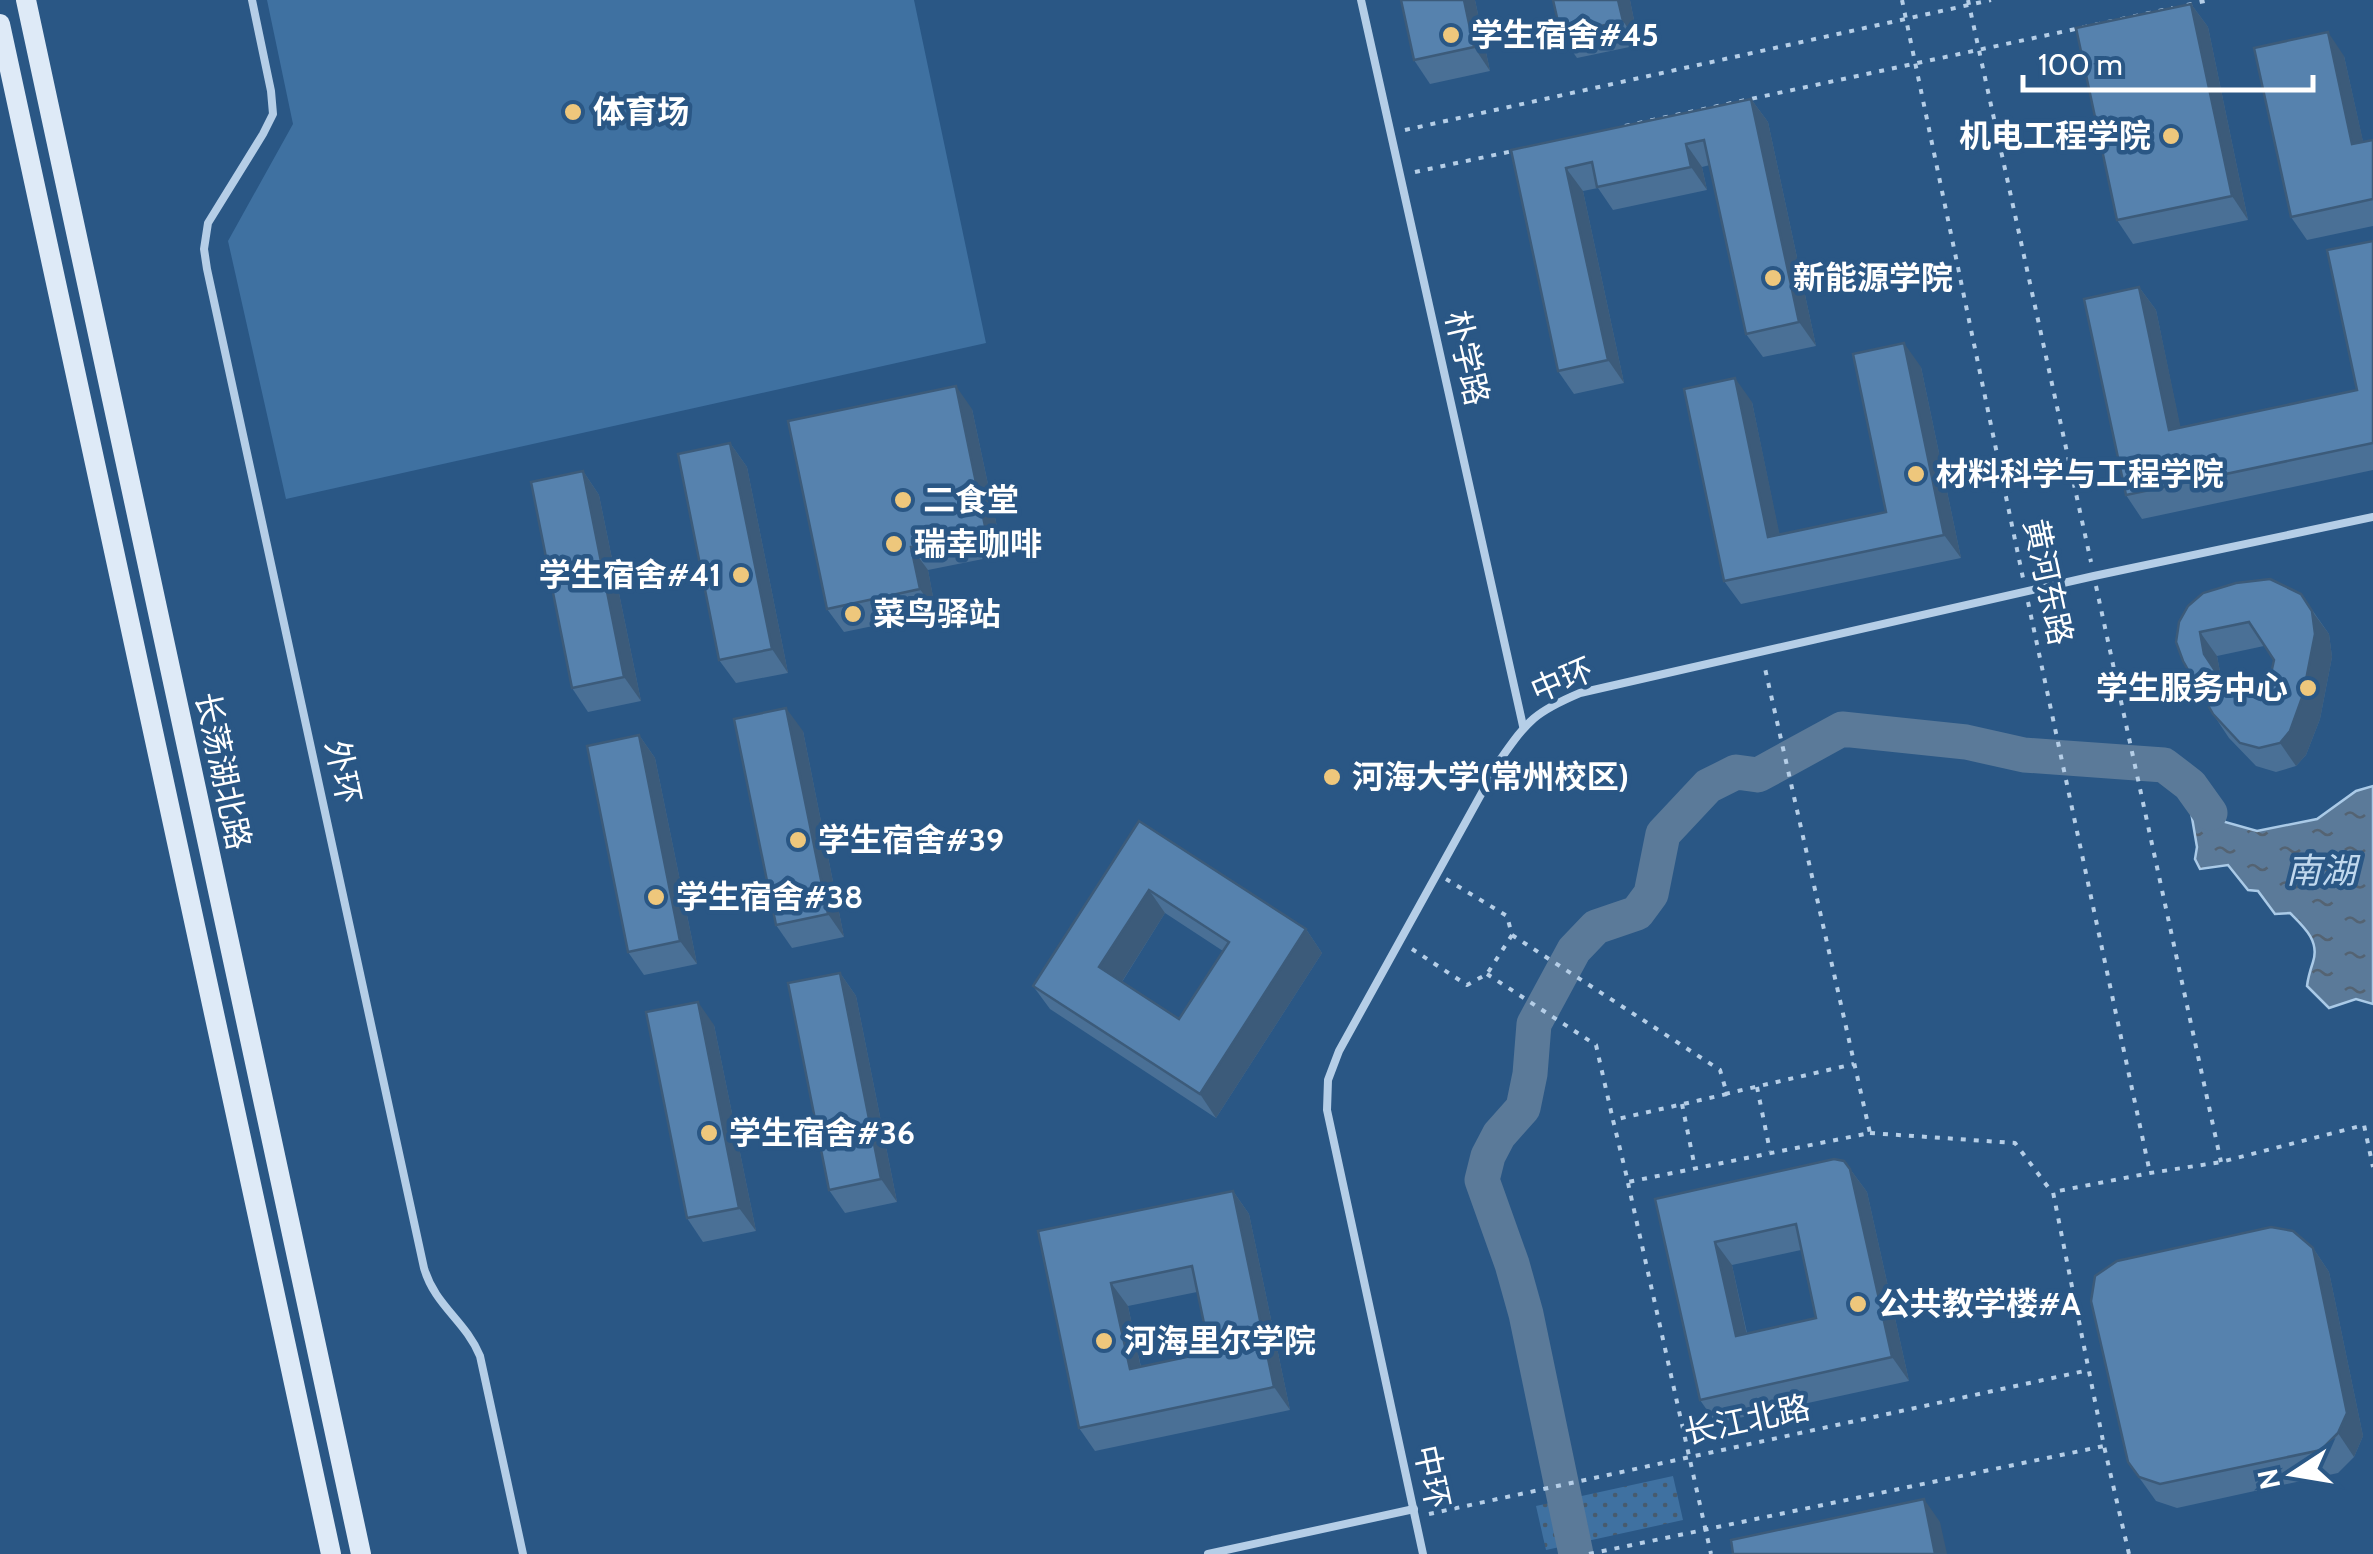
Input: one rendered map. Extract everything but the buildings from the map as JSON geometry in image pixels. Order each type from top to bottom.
[{"type":"main road","name":"长荡湖北路","points":[[26,0],[360,1554]]},
{"type":"main road","name":"长荡湖北路","points":[[0,24],[331,1554]]},
{"type":"lane","name":"外环","points":[[252,0],[272,91],[273,114],[208,223],[204,250],[207,269],[424,1268],[435,1296],[473,1340],[480,1356],[523,1554]]},
{"type":"lane","name":"朴学路","points":[[1361,0],[1524,726]]},
{"type":"lane","name":"中环","points":[[1423,1554],[1327,1110],[1328,1080],[1339,1050],[1500,760],[1524,726],[1546,708],[1580,693],[2373,517]]},
{"type":"lane","points":[[1208,1554],[1414,1513]]},
{"type":"path","name":"黄河东路","points":[[1902,0],[2150,1173]]},
{"type":"path","points":[[1391,133],[1991,0]]},
{"type":"path","points":[[1610,129],[2209,0]]},
{"type":"path","name":"黄河东路","points":[[1969,2],[2221,1162]]},
{"type":"path","points":[[1400,175],[1515,150]]},
{"type":"path","points":[[1761,652],[1870,1132]]},
{"type":"path","points":[[1437,874],[1507,916],[1512,935],[1720,1070],[1727,1094]]},
{"type":"path","points":[[1400,941],[1467,985],[1487,974],[1512,935]]},
{"type":"path","points":[[1487,974],[1596,1045],[1712,1554]]},
{"type":"path","points":[[1613,1120],[1854,1064]]},
{"type":"path","points":[[1757,1087],[1771,1153]]},
{"type":"path","points":[[1682,1104],[1696,1168]]},
{"type":"path","points":[[2052,1192],[2221,1162],[2364,1125],[2373,1167]]},
{"type":"path","points":[[1628,1182],[1870,1132],[2015,1144],[2052,1192],[2128,1554]]},
{"type":"path","name":"长江北路","points":[[1414,1513],[1585,1481],[2089,1370]]},
{"type":"path","points":[[1589,1554],[2104,1446]]},
{"type":"shaded area","points":[[267,0],[914,0],[986,343],[286,499],[228,241],[293,124]]},
{"type":"shaded area","points":[[1673,1476],[1683,1520],[1546,1550],[1536,1506]]},
{"type":"water","name":"南湖","points":[[2373,786],[2373,1004],[2356,999],[2329,1008],[2307,986],[2314,947],[2290,913],[2275,914],[2258,891],[2248,890],[2228,865],[2200,869],[2195,859],[2197,847],[2189,800],[2206,793],[2225,822],[2257,831],[2317,819],[2356,791]]},
{"type":"waterway","points":[[1576,1554],[1526,1314],[1482,1180],[1499,1135],[1523,1108],[1534,1024],[1574,950],[1596,927],[1637,913],[1651,894],[1663,834],[1708,786],[1736,772],[1758,775],[1842,729],[1966,742],[2024,755],[2164,765],[2190,785],[2210,813]]},
{"type":"place","name":"学生宿舍#45","points":[[1451,35]]},
{"type":"place","name":"体育场","points":[[573,112]]},
{"type":"place","name":"机电工程学院","points":[[2171,136]]},
{"type":"place","name":"新能源学院","points":[[1773,278]]},
{"type":"place","name":"材料科学与工程学院","points":[[1916,474]]},
{"type":"place","name":"二食堂","points":[[903,500]]},
{"type":"place","name":"瑞幸咖啡","points":[[894,544]]},
{"type":"place","name":"学生宿舍#41","points":[[741,575]]},
{"type":"place","name":"菜鸟驿站","points":[[853,614]]},
{"type":"place","name":"学生服务中心","points":[[2308,688]]},
{"type":"place","name":"河海大学(常州校区)","points":[[1332,777]]},
{"type":"place","name":"学生宿舍#39","points":[[798,840]]},
{"type":"place","name":"学生宿舍#38","points":[[656,897]]},
{"type":"place","name":"学生宿舍#36","points":[[709,1133]]},
{"type":"place","name":"公共教学楼#A","points":[[1858,1304]]},
{"type":"place","name":"河海里尔学院","points":[[1104,1341]]}]
